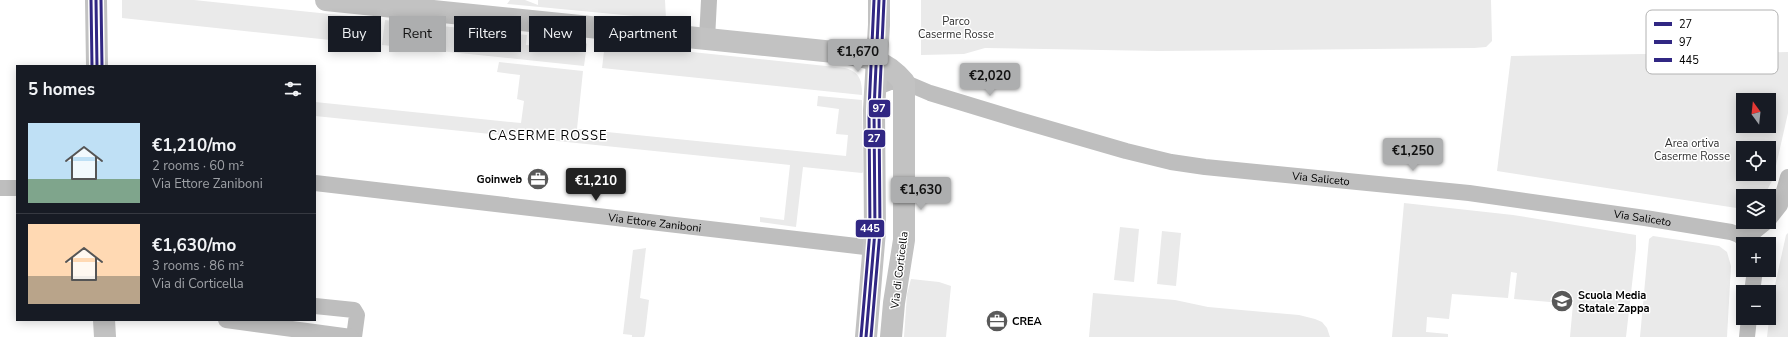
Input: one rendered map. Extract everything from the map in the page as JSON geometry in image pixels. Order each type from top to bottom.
[{"type":"street","points":[[96,0],[96,65]]},
{"type":"street","points":[[326,0],[834,52],[876,60],[889,68],[904,82]]},
{"type":"street","points":[[708,39],[709,0]]},
{"type":"street","points":[[866,337],[874,248],[875,88],[879,0]]},
{"type":"street","points":[[875,88],[890,82],[904,82]]},
{"type":"street","name":"Via Saliceto","points":[[904,82],[930,93],[1018,120],[1170,162],[1205,167],[1390,184],[1477,194],[1723,231],[1740,235],[1742,237]]},
{"type":"street","name":"Via di Corticella","points":[[891,337],[894,303],[904,240],[904,82]]},
{"type":"street","points":[[1776,210],[1780,205],[1788,177]]},
{"type":"street","name":"Via Ettore Zaniboni","points":[[316,183],[874,248]]},
{"type":"street","points":[[0,188],[16,188]]},
{"type":"street","points":[[1751,237],[1759,229]]},
{"type":"street","points":[[316,306],[354,310],[357,315],[354,337]]},
{"type":"street","points":[[104,321],[104,337]]},
{"type":"street","points":[[233,321],[351,337]]},
{"type":"street","points":[[1747,337],[1748,325]]},
{"type":"green space","points":[[122,0],[194,0],[349,16],[328,16],[328,40],[122,18]]},
{"type":"green space","points":[[510,0],[525,0],[538,5],[538,0],[665,0],[666,16],[634,16],[507,4]]},
{"type":"green space","name":"Parco Caserme Rosse","points":[[921,0],[1491,0],[1492,41],[1486,47],[1474,48],[1159,51],[985,48],[964,54],[921,55]]},
{"type":"green space","points":[[385,20],[389,20],[389,46],[382,45]]},
{"type":"green space","points":[[446,26],[454,27],[454,52],[521,52],[521,34],[527,35],[526,45],[529,45],[529,52],[586,52],[584,66],[446,52]]},
{"type":"green space","points":[[604,52],[691,52],[845,68],[854,72],[861,81],[862,95],[602,68]]},
{"type":"green space","name":"Area ortiva Caserme Rosse","points":[[1778,52],[1788,52],[1788,113],[1776,166],[1776,141],[1736,141],[1736,181],[1772,181],[1768,189],[1736,189],[1736,208],[1497,171],[1511,56],[1646,54],[1646,74],[1778,74]]},
{"type":"green space","points":[[499,62],[583,71],[577,129],[846,156],[848,135],[836,134],[839,109],[817,106],[818,96],[862,100],[863,172],[803,167],[796,227],[760,222],[760,217],[784,220],[790,165],[316,116],[316,102],[521,123],[524,101],[517,99],[520,75],[497,72]]},
{"type":"green space","name":"Scuola Media Statale Zappa","points":[[1404,203],[1513,215],[1636,235],[1636,249],[1626,337],[1570,337],[1573,304],[1514,299],[1517,273],[1511,272],[1508,298],[1452,294],[1449,319],[1427,317],[1426,332],[1448,334],[1448,337],[1392,337]]},
{"type":"green space","points":[[1120,227],[1139,229],[1134,282],[1114,280]]},
{"type":"green space","points":[[1162,231],[1181,233],[1176,286],[1157,284]]},
{"type":"green space","points":[[1788,233],[1788,337],[1767,337],[1768,325],[1776,325],[1775,285],[1786,235]]},
{"type":"green space","points":[[1653,236],[1719,246],[1727,252],[1731,266],[1727,337],[1640,337],[1649,239]]},
{"type":"green space","points":[[646,248],[640,298],[649,300],[645,334],[644,337],[632,337],[632,335],[623,334],[633,250]]},
{"type":"green space","points":[[911,279],[939,282],[951,286],[946,337],[904,337],[907,294]]},
{"type":"green space","points":[[1093,293],[1175,300],[1208,307],[1299,315],[1322,322],[1327,328],[1330,337],[1089,337]]},
{"type":"transit line","name":"97","points":[[91,0],[92,65]]},
{"type":"transit line","name":"27","points":[[96,0],[97,65]]},
{"type":"transit line","name":"445","points":[[101,0],[102,65]]},
{"type":"transit line","name":"445","points":[[861,337],[870,231],[869,110],[874,0]]},
{"type":"transit line","name":"27","points":[[866,337],[875,231],[874,110],[879,0]]},
{"type":"transit line","name":"97","points":[[871,337],[880,231],[879,110],[884,0]]},
{"type":"place","name":"Goinweb","points":[[538,179]]},
{"type":"place","name":"Scuola Media Statale Zappa","points":[[1562,301]]},
{"type":"place","name":"CREA","points":[[997,321]]},
{"type":"district","name":"CASERME ROSSE","points":[[548,135]]}]
